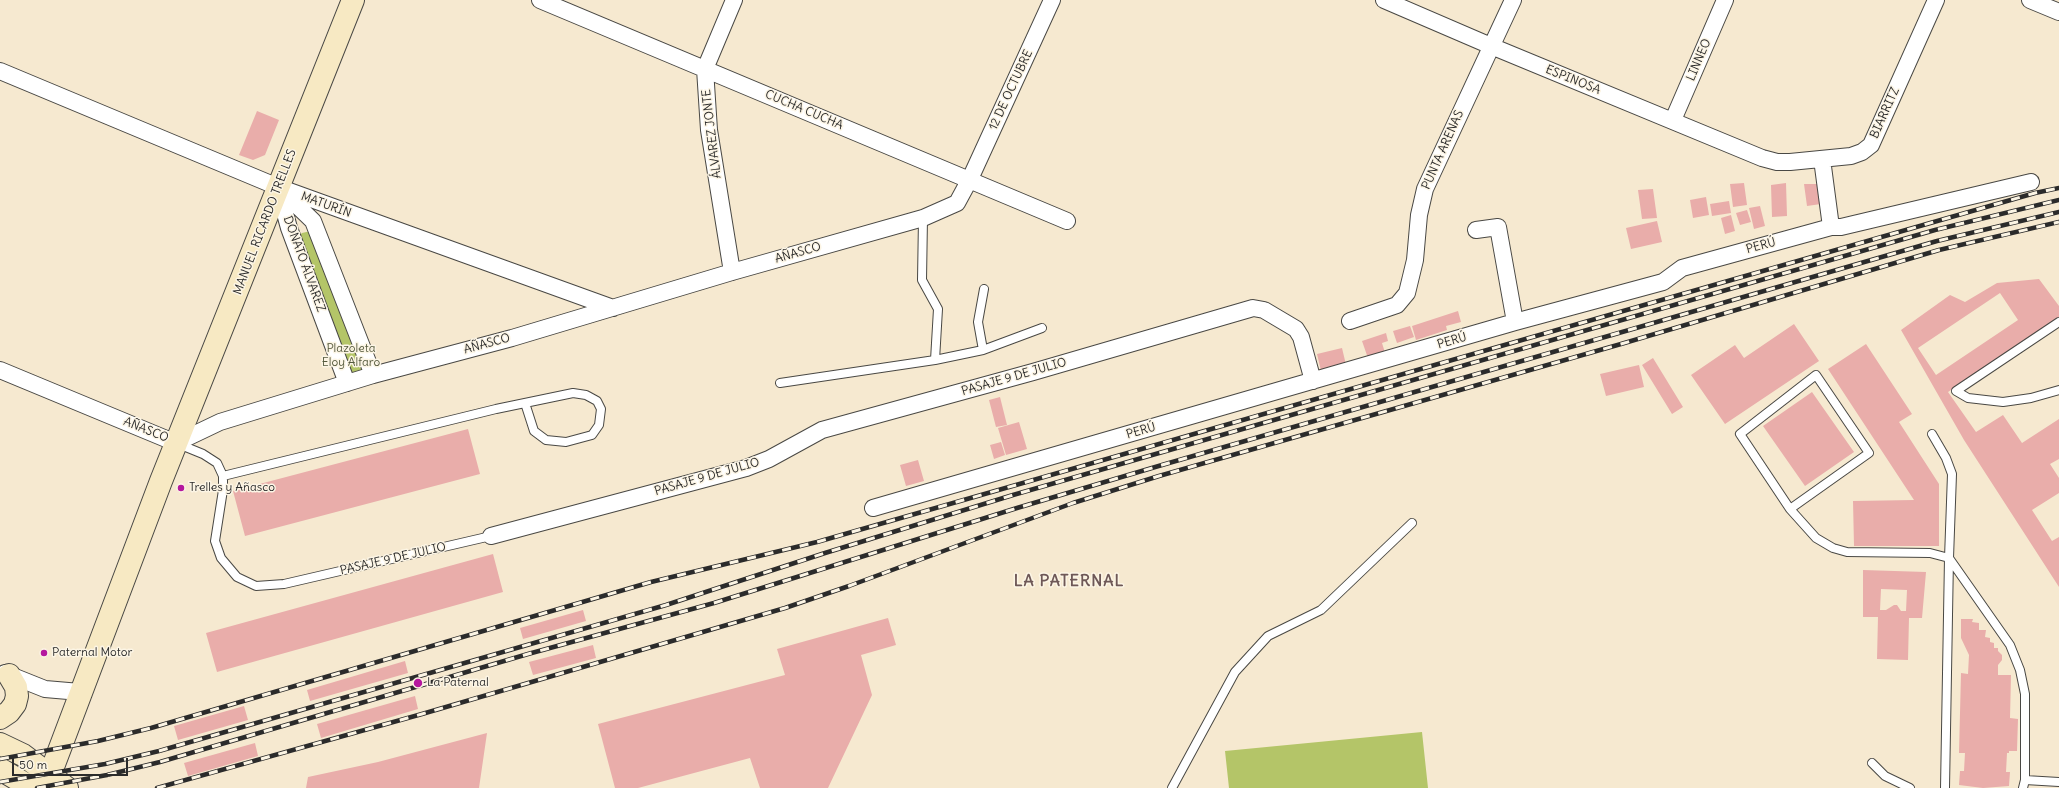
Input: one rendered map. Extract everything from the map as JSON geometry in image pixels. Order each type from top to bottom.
[{"type":"main road","name":"MANUEL RICARDO TRELLES","points":[[54,784],[80,692],[176,443],[353,0]]},
{"type":"main road","points":[[0,718],[9,712],[15,704],[17,696],[16,687],[5,673]]},
{"type":"main road","points":[[0,744],[23,755],[54,784]]},
{"type":"main road","points":[[0,769],[32,788]]},
{"type":"street","name":"CUCHA CUCHA","points":[[540,0],[970,179],[1067,221]]},
{"type":"street","name":"ÁLVAREZ JONTE","points":[[732,272],[709,130],[706,69],[734,0]]},
{"type":"street","name":"12 DE OCTUBRE","points":[[970,179],[1052,0]]},
{"type":"street","name":"ESPINOSA","points":[[1384,0],[1762,158]]},
{"type":"street","name":"PUNTA ARENAS","points":[[1350,321],[1397,305],[1407,293],[1416,260],[1419,215],[1425,189],[1513,0]]},
{"type":"street","name":"LINNEO","points":[[1673,120],[1725,0]]},
{"type":"street","name":"BIARRITZ","points":[[1762,158],[1777,162],[1790,162],[1851,156],[1862,152],[1871,145],[1936,0]]},
{"type":"street","points":[[2030,0],[2059,12]]},
{"type":"street","name":"MATURÍN","points":[[0,71],[278,187],[613,308]]},
{"type":"street","points":[[1822,159],[1831,227]]},
{"type":"street","name":"AÑASCO","points":[[0,370],[176,443],[220,422],[373,374],[512,338],[732,272],[923,218],[957,203],[970,179]]},
{"type":"street","name":"PERÚ","points":[[873,508],[1515,322],[1663,282],[1682,268],[1831,227],[1841,227],[2031,182]]},
{"type":"street","name":"DONATO ÁLVAREZ","points":[[278,187],[313,221],[373,374]]},
{"type":"street","name":"DONATO ÁLVAREZ","points":[[278,187],[289,228],[347,383]]},
{"type":"street","points":[[1476,230],[1498,227],[1515,322]]},
{"type":"street","name":"PASAJE 9 DE JULIO","points":[[490,536],[746,468],[770,459],[822,430],[1033,372],[1252,308],[1264,310],[1296,329],[1301,337],[1313,381]]},
{"type":"street","points":[[5,673],[45,689],[80,692]]},
{"type":"lane","points":[[923,218],[922,280],[938,309],[935,360]]},
{"type":"lane","points":[[983,350],[978,322],[984,289]]},
{"type":"lane","points":[[2059,322],[1956,391],[1968,398],[2003,402],[2031,398],[2059,390]]},
{"type":"lane","points":[[780,383],[935,360],[983,350],[1042,328]]},
{"type":"lane","points":[[1790,509],[1869,453],[1816,375],[1740,434],[1790,509],[1816,538],[1833,548],[1847,552],[1930,553],[1949,558],[2010,645],[2020,670],[2025,694],[2024,784],[2059,782]]},
{"type":"lane","points":[[176,443],[203,454],[217,463],[223,476],[496,409],[573,393],[586,395],[597,401],[601,409],[599,425],[592,435],[566,442],[546,440],[534,432],[525,404]]},
{"type":"lane","points":[[1932,434],[1946,458],[1952,474],[1945,788]]},
{"type":"lane","name":"PASAJE 9 DE JULIO","points":[[223,476],[223,490],[215,541],[221,558],[237,577],[256,586],[284,584],[490,536]]},
{"type":"lane","points":[[1172,788],[1235,672],[1268,636],[1321,610],[1412,523]]},
{"type":"lane","points":[[1872,763],[1886,776],[1910,788]]},
{"type":"green space","name":"Plazoleta Eloy Alfaro","points":[[311,231],[373,375],[347,383],[298,237],[302,233]]},
{"type":"green space","points":[[1422,732],[1428,788],[1229,788],[1225,751]]},
{"type":"building","points":[[257,111],[279,120],[265,155],[253,160],[239,155]]},
{"type":"building","points":[[1744,183],[1747,205],[1733,207],[1730,184]]},
{"type":"building","points":[[1786,183],[1787,216],[1772,217],[1771,185]]},
{"type":"building","points":[[1804,184],[1819,184],[1821,204],[1807,206]]},
{"type":"building","points":[[1653,189],[1657,218],[1642,219],[1638,190]]},
{"type":"building","points":[[1706,197],[1709,215],[1693,218],[1690,200]]},
{"type":"building","points":[[1729,201],[1731,213],[1712,216],[1710,204]]},
{"type":"building","points":[[1760,206],[1765,226],[1754,229],[1749,208]]},
{"type":"building","points":[[1747,210],[1751,222],[1740,225],[1736,213]]},
{"type":"building","points":[[1731,215],[1735,231],[1725,234],[1721,218]]},
{"type":"building","points":[[1657,221],[1662,242],[1631,249],[1626,228]]},
{"type":"building","points":[[2039,279],[2059,306],[2059,319],[1948,392],[1976,432],[2003,415],[2022,443],[2059,419],[2059,459],[2050,464],[2059,478],[2059,493],[2032,510],[2052,541],[2059,537],[2059,587],[1964,440],[1901,330],[1950,295],[1965,302],[1997,283]],"holes":[[[2000,293],[2018,320],[1936,375],[1918,348]]]},
{"type":"building","points":[[1458,311],[1461,322],[1446,326],[1447,330],[1416,340],[1412,326]]},
{"type":"building","points":[[1794,324],[1819,361],[1725,424],[1691,375],[1735,345],[1744,358]]},
{"type":"building","points":[[1410,326],[1414,337],[1397,343],[1393,331]]},
{"type":"building","points":[[1386,333],[1388,341],[1382,343],[1386,356],[1369,361],[1362,341]]},
{"type":"building","points":[[1866,344],[1912,414],[1899,422],[1939,484],[1939,546],[1854,546],[1853,501],[1914,500],[1828,369]]},
{"type":"building","points":[[1342,348],[1347,369],[1322,375],[1317,354]]},
{"type":"building","points":[[1653,358],[1683,407],[1672,414],[1642,365]]},
{"type":"building","points":[[1639,365],[1644,387],[1606,396],[1600,374]]},
{"type":"building","points":[[1812,392],[1854,452],[1805,486],[1763,426]]},
{"type":"building","points":[[1000,397],[1007,425],[996,427],[989,400]]},
{"type":"building","points":[[1019,422],[1027,449],[1006,455],[998,428]]},
{"type":"building","points":[[468,429],[480,474],[245,536],[233,491]]},
{"type":"building","points":[[1001,442],[1005,455],[994,459],[990,445]]},
{"type":"building","points":[[918,460],[924,481],[906,486],[900,465]]},
{"type":"building","points":[[493,554],[503,592],[217,672],[206,633]]},
{"type":"building","points":[[1863,570],[1926,572],[1922,618],[1909,618],[1908,660],[1877,659],[1878,617],[1863,617]],"holes":[[[1881,589],[1907,590],[1906,611],[1901,611],[1897,605],[1894,605],[1886,610],[1880,610]]]},
{"type":"building","points":[[583,610],[586,621],[523,639],[520,628]]},
{"type":"building","points":[[888,618],[896,645],[861,655],[872,695],[828,788],[760,788],[750,758],[638,788],[615,788],[598,724],[785,675],[777,649]]},
{"type":"building","points":[[1961,619],[1973,619],[1972,622],[1979,623],[1979,630],[1986,630],[1985,637],[1990,638],[1990,642],[1994,643],[1994,648],[1998,648],[1998,651],[2002,655],[2002,660],[1998,665],[1998,675],[2011,675],[2010,718],[2018,719],[2017,751],[2009,751],[2009,753],[2007,753],[2006,772],[2010,772],[2009,786],[1983,788],[1959,785],[1960,771],[1964,771],[1965,753],[1959,753],[1961,673],[1968,674],[1969,655],[1961,638]]},
{"type":"building","points":[[593,645],[596,658],[533,675],[529,662]]},
{"type":"building","points":[[405,661],[408,673],[310,701],[307,690]]},
{"type":"building","points":[[415,696],[418,709],[321,738],[317,724]]},
{"type":"building","points":[[244,706],[248,720],[178,740],[174,726]]},
{"type":"building","points":[[487,733],[479,788],[306,788],[308,777],[378,762]]},
{"type":"building","points":[[255,743],[258,756],[188,776],[184,763]]},
{"type":"railway","points":[[0,759],[98,741],[151,728],[651,582],[817,542],[2035,193],[2059,188]]},
{"type":"railway","points":[[0,782],[105,764],[159,751],[666,605],[825,553],[1013,495],[1935,230],[2059,200]]},
{"type":"railway","points":[[37,788],[107,775],[160,762],[528,654],[714,603],[1017,508],[1162,465],[1937,241],[2059,212]]},
{"type":"railway","points":[[157,788],[422,714],[785,608],[849,586],[1073,503],[1159,476],[1621,344],[1939,250],[2059,222]]},
{"type":"place","name":"Trelles y Añasco","points":[[181,488]]},
{"type":"place","name":"Paternal Motor","points":[[44,653]]},
{"type":"place","name":"La Paternal","points":[[418,683]]},
{"type":"district","name":"LA PATERNAL","points":[[1069,581]]}]
